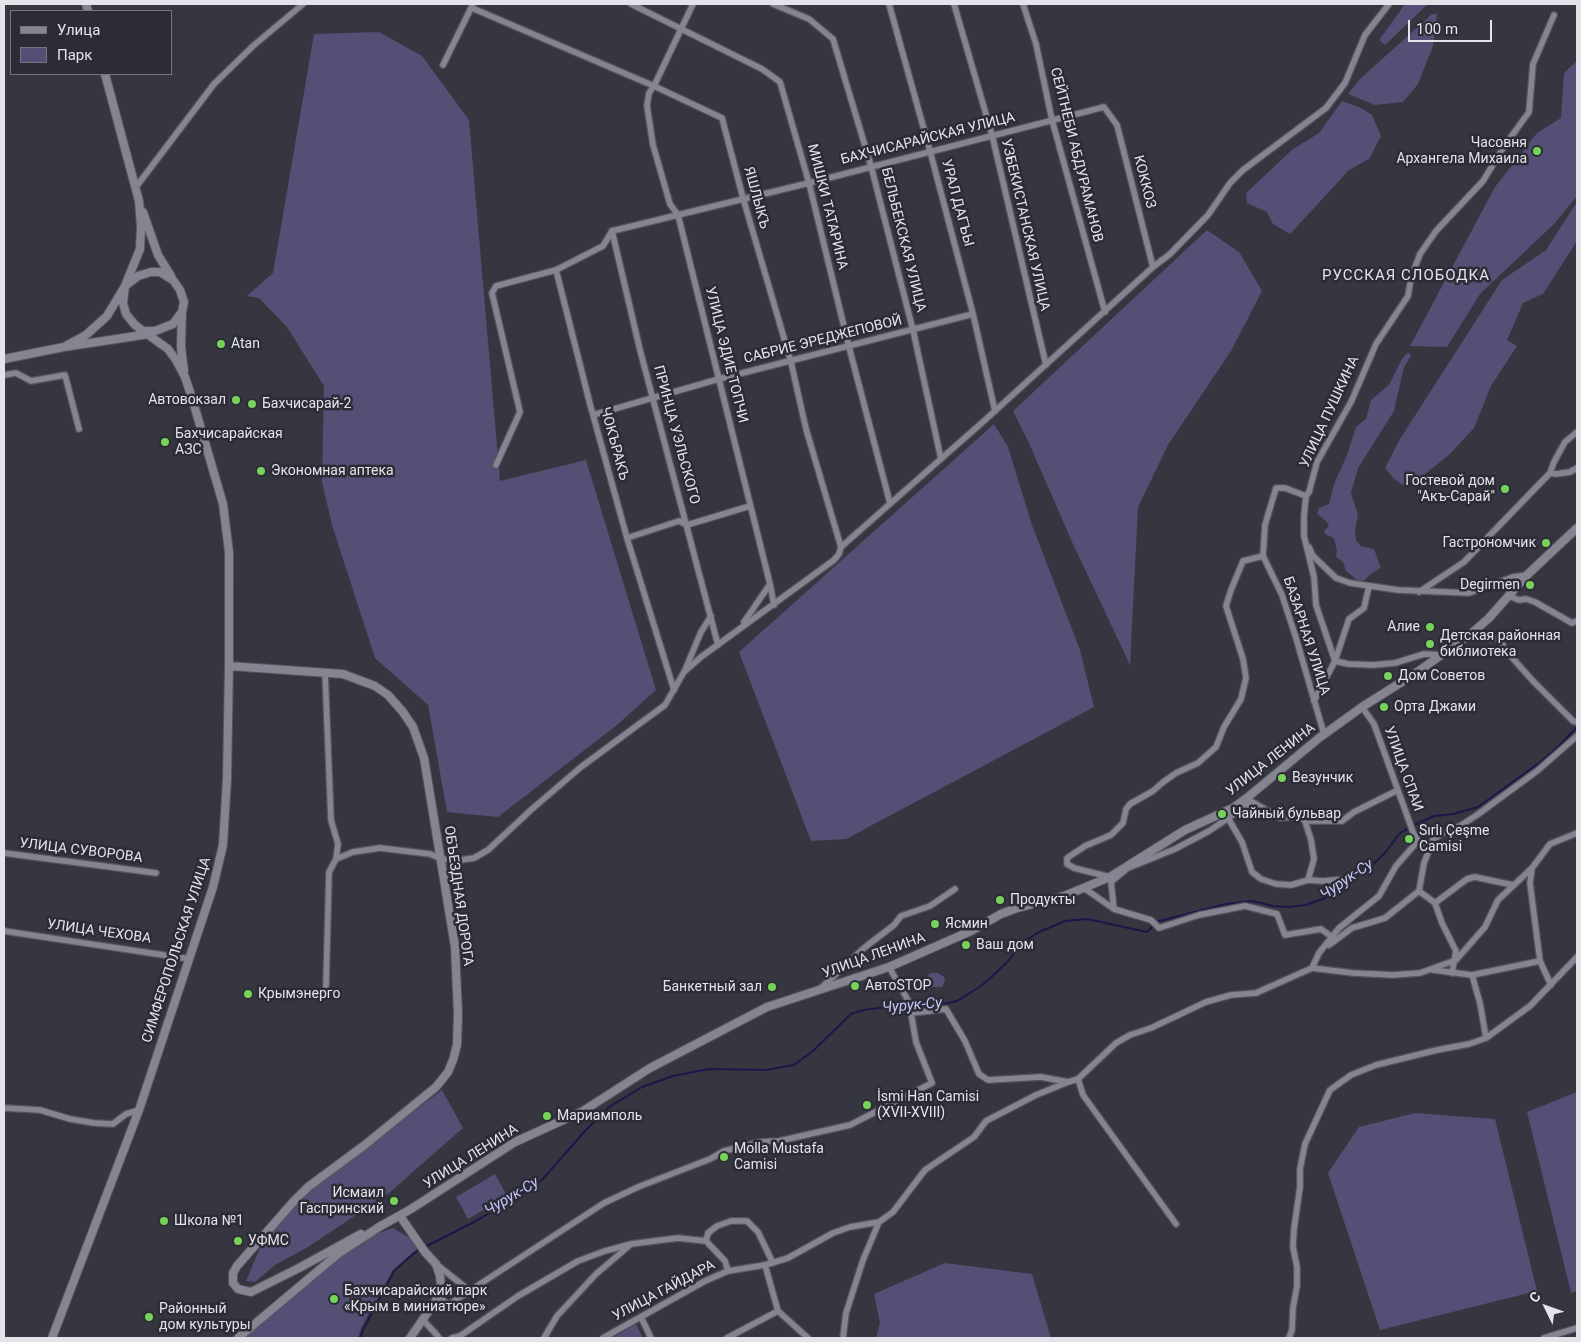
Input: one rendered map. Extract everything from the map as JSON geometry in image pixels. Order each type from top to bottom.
[{"type":"main road","points":[[64,347],[86,335],[102,321],[125,286],[140,249],[142,227],[139,201],[105,75]]},
{"type":"main road","points":[[4,359],[149,332],[173,324],[182,312],[183,297],[158,255],[139,201]]},
{"type":"main road","points":[[149,332],[132,322],[126,314],[123,303],[125,286],[138,276],[151,272],[160,272],[174,280]]},
{"type":"main road","name":"СИМФЕРОПОЛЬСКАЯ УЛИЦА","points":[[182,312],[181,347],[185,378]]},
{"type":"main road","name":"СИМФЕРОПОЛЬСКАЯ УЛИЦА","points":[[52,1338],[139,1110],[213,887],[223,845],[227,779],[229,552],[223,504],[185,378],[171,352],[149,332]]},
{"type":"main road","name":"УЛИЦА ЛЕНИНА","points":[[238,1338],[338,1254],[379,1227],[400,1216],[515,1142],[583,1111],[650,1068],[767,1008],[821,988],[889,967],[971,931],[1001,914],[1064,896],[1110,877],[1185,830],[1250,800],[1276,773],[1324,734],[1443,655],[1476,630],[1527,575],[1577,528]]},
{"type":"main road","name":"ОБЪЕЗДНАЯ ДОРОГА","points":[[229,666],[343,674],[375,686],[388,695],[403,712],[413,727],[424,758],[455,947],[458,1014],[457,1045],[448,1072],[436,1087],[366,1144],[308,1187],[237,1266],[233,1273],[233,1283],[238,1289],[251,1292],[299,1268],[357,1235],[379,1227]]},
{"type":"main road","points":[[400,1216],[422,1248],[436,1264],[441,1287],[439,1296],[410,1338]]},
{"type":"street","points":[[136,187],[214,84],[253,46],[303,4]]},
{"type":"street","name":"МИШКИ ТАТАРИНА","points":[[631,4],[762,69],[780,82],[809,183],[890,503]]},
{"type":"street","name":"УЛИЦА ЭДИЕ ТОПЧИ","points":[[693,4],[649,93],[647,106],[653,145],[670,204],[678,215],[774,605]]},
{"type":"street","name":"БЕЛЬБЕКСКАЯ УЛИЦА","points":[[773,4],[809,19],[833,39],[871,166],[913,330],[941,459]]},
{"type":"street","name":"УРАЛ ДАГЪЫ","points":[[889,4],[973,314],[995,411]]},
{"type":"street","name":"УЗБЕКИСТАНСКАЯ УЛИЦА","points":[[954,4],[992,135],[1046,365]]},
{"type":"street","name":"СЕЙТНЕБИ АБДУРАМАНОВ","points":[[1023,4],[1036,44],[1052,120],[1105,312]]},
{"type":"street","points":[[684,672],[742,626],[774,605],[834,560],[839,554],[841,547],[995,411],[1153,267],[1170,254],[1208,215],[1230,184],[1243,170],[1326,108],[1344,83],[1365,35],[1389,4]]},
{"type":"street","points":[[443,66],[473,6]]},
{"type":"street","name":"ЯШЛЫКЪ","points":[[473,6],[722,118],[743,198],[791,362],[806,429],[841,547]]},
{"type":"street","name":"УЛИЦА ПУШКИНА","points":[[1335,661],[1316,605],[1314,577],[1304,536],[1306,496],[1309,492],[1317,462],[1351,402],[1376,344],[1408,296],[1411,278],[1420,254],[1436,232],[1483,181],[1505,145],[1529,112],[1533,64],[1554,15]]},
{"type":"street","name":"БАХЧИСАРАЙСКАЯ УЛИЦА","points":[[612,231],[809,183],[1104,107]]},
{"type":"street","name":"КОККОЗ","points":[[1104,107],[1117,125],[1153,267]]},
{"type":"street","points":[[496,465],[520,412],[492,293],[496,286],[556,270],[603,246],[612,231]]},
{"type":"street","name":"ПРИНЦА УЭЛЬСКОГО","points":[[612,231],[653,398],[718,645]]},
{"type":"street","name":"ЧОКЪРАКЪ","points":[[556,270],[626,538],[674,690]]},
{"type":"street","name":"САБРИЕ ЭРЕДЖЕПОВОЙ","points":[[593,415],[719,379],[973,314]]},
{"type":"street","points":[[4,375],[16,373],[31,381],[65,375],[80,429]]},
{"type":"street","points":[[1420,592],[1464,562],[1550,473],[1565,442],[1577,432]]},
{"type":"street","points":[[1550,473],[1570,472],[1577,468]]},
{"type":"street","name":"БАЗАРНАЯ УЛИЦА","points":[[1306,496],[1286,488],[1276,488],[1266,525],[1264,556],[1282,595],[1324,734]]},
{"type":"street","points":[[626,538],[679,521],[687,524],[750,506]]},
{"type":"street","points":[[1304,536],[1313,556],[1336,578],[1369,586],[1420,592],[1469,592],[1512,577],[1527,575]]},
{"type":"street","points":[[1110,877],[1074,868],[1067,864],[1067,858],[1084,846],[1111,835],[1123,824],[1126,809],[1130,804],[1154,791],[1176,773],[1198,763],[1216,747],[1224,728],[1241,700],[1246,678],[1243,659],[1226,606],[1243,561],[1264,556]]},
{"type":"street","points":[[742,626],[770,584]]},
{"type":"street","points":[[1314,701],[1335,661],[1349,619],[1364,608],[1369,586]]},
{"type":"street","points":[[1509,596],[1519,600],[1526,599],[1535,602],[1572,623],[1577,621]]},
{"type":"street","points":[[336,859],[353,852],[380,848],[430,854],[442,859],[461,860],[474,858],[488,850],[532,809],[582,767],[665,705],[684,672],[701,632],[711,616]]},
{"type":"street","points":[[1476,630],[1481,637],[1488,639],[1498,638],[1508,653],[1533,681],[1573,721],[1577,722]]},
{"type":"street","points":[[1335,661],[1348,664],[1373,665],[1395,663],[1424,654],[1443,655]]},
{"type":"street","points":[[325,672],[331,820],[338,844],[336,859],[330,872],[326,988]]},
{"type":"street","name":"УЛИЦА СПАИ","points":[[1362,707],[1374,724],[1413,832],[1428,853]]},
{"type":"street","points":[[1319,953],[1352,928],[1385,918],[1419,892],[1424,862],[1433,840],[1444,832],[1460,826],[1477,815],[1537,771],[1577,736]]},
{"type":"street","points":[[1305,821],[1342,821],[1354,812],[1398,790]]},
{"type":"street","points":[[1114,909],[1111,882],[1128,868],[1175,849],[1228,818],[1250,800],[1280,818],[1299,816],[1305,821],[1314,859],[1308,880]]},
{"type":"street","points":[[1228,818],[1242,842],[1252,872],[1262,879],[1276,884],[1291,885],[1308,880],[1348,879]]},
{"type":"street","points":[[842,1338],[846,1313],[863,1260],[879,1222],[893,1212],[925,1170],[974,1137],[986,1121],[1036,1095],[1078,1079],[1116,1043],[1130,1035],[1151,1028],[1206,1002],[1231,995],[1256,993],[1312,968],[1393,975],[1420,972],[1456,960],[1485,927],[1498,900],[1532,868],[1550,844],[1577,833]]},
{"type":"street","points":[[1312,968],[1319,953],[1339,928],[1379,896],[1396,866],[1418,841]]},
{"type":"street","points":[[338,844],[353,852]]},
{"type":"street","name":"УЛИЦА СУВОРОВА","points":[[4,853],[156,874]]},
{"type":"street","points":[[1532,868],[1530,883],[1540,961],[1551,985]]},
{"type":"street","points":[[1435,902],[1467,879],[1475,877],[1513,885]]},
{"type":"street","points":[[1084,888],[1114,909],[1150,920],[1159,928],[1208,912],[1245,906],[1277,914],[1285,935],[1320,929],[1332,936]]},
{"type":"street","points":[[821,988],[864,948],[894,925],[901,916],[930,906],[956,889]]},
{"type":"street","points":[[1419,892],[1435,902],[1442,923],[1456,950],[1456,960],[1452,973]]},
{"type":"street","name":"УЛИЦА ЧЕХОВА","points":[[4,930],[190,958]]},
{"type":"street","points":[[1289,1338],[1292,1330],[1297,1286],[1297,1267],[1293,1248],[1300,1186],[1300,1169],[1305,1144],[1330,1090],[1351,1074],[1376,1065],[1469,1044],[1486,1038],[1530,1006],[1577,956]]},
{"type":"street","points":[[1431,969],[1472,975],[1540,961]]},
{"type":"street","points":[[439,1296],[448,1305],[604,1203],[638,1187],[710,1159],[724,1151],[760,1142],[779,1141],[850,1126],[932,1083],[916,1042],[911,1007],[889,967]]},
{"type":"street","points":[[1472,975],[1480,1003],[1486,1038]]},
{"type":"street","points":[[911,1007],[946,1010],[965,1041],[979,1074],[988,1080],[1041,1077],[1068,1082]]},
{"type":"street","points":[[1078,1079],[1083,1095],[1176,1224]]},
{"type":"street","points":[[4,1108],[40,1110],[86,1122],[113,1124],[126,1114],[139,1110]]},
{"type":"street","points":[[706,1240],[708,1233],[717,1226],[731,1221],[746,1221],[758,1232],[773,1263]]},
{"type":"street","name":"УЛИЦА ГАЙДАРА","points":[[603,1338],[705,1281],[728,1272],[765,1265],[788,1258],[832,1233],[850,1227],[879,1222]]},
{"type":"street","points":[[452,1338],[460,1336],[518,1296],[578,1261],[631,1244],[678,1238],[706,1240],[725,1260],[728,1272]]},
{"type":"street","points":[[544,1338],[557,1316],[596,1274],[631,1244]]},
{"type":"street","points":[[436,1264],[470,1291]]},
{"type":"street","points":[[765,1265],[778,1311],[808,1338]]},
{"type":"street","points":[[727,1338],[778,1311]]},
{"type":"street","points":[[641,1317],[651,1338]]},
{"type":"street","points":[[422,1319],[439,1338]]},
{"type":"street","points":[[1544,1338],[1577,1328]]},
{"type":"green space","points":[[1405,4],[1428,4],[1385,45],[1379,40]]},
{"type":"green space","points":[[1432,14],[1437,14],[1433,46],[1418,84],[1403,102],[1375,105],[1348,94],[1360,79]]},
{"type":"green space","points":[[379,32],[422,56],[469,120],[500,481],[586,460],[656,690],[617,725],[498,817],[447,812],[428,705],[375,658],[332,525],[322,482],[324,386],[287,327],[259,298],[247,296],[273,273],[314,34]]},
{"type":"green space","points":[[1577,61],[1577,196],[1554,224],[1480,294],[1447,347],[1410,346],[1495,187],[1537,133],[1561,118],[1564,73]]},
{"type":"green space","points":[[1342,101],[1361,108],[1372,115],[1381,136],[1369,159],[1349,170],[1290,234],[1273,224],[1267,212],[1247,203],[1246,193],[1293,149],[1319,133]]},
{"type":"green space","points":[[1577,202],[1577,241],[1543,294],[1523,303],[1507,340],[1517,346],[1491,386],[1474,428],[1449,455],[1415,482],[1403,485],[1394,479],[1385,468],[1400,439],[1502,280],[1546,250]]},
{"type":"green space","points":[[1207,230],[1239,252],[1262,291],[1231,351],[1168,445],[1138,507],[1130,665],[1013,411]]},
{"type":"green space","points":[[1410,353],[1411,356],[1404,367],[1394,411],[1358,468],[1351,493],[1358,515],[1355,530],[1356,541],[1361,546],[1374,549],[1381,568],[1361,583],[1346,571],[1343,562],[1336,557],[1337,551],[1334,538],[1325,534],[1324,531],[1329,526],[1317,514],[1319,508],[1329,504],[1334,484],[1347,455],[1356,427],[1366,419],[1371,400],[1389,385],[1402,359],[1406,354]]},
{"type":"green space","points":[[994,424],[1008,447],[1032,525],[1080,650],[1094,707],[846,839],[811,841],[739,652]]},
{"type":"green space","points":[[930,973],[938,973],[944,977],[945,981],[942,987],[928,987],[925,985],[925,980]]},
{"type":"green space","points":[[442,1090],[463,1128],[389,1193],[308,1247],[275,1265],[255,1282],[246,1281],[262,1243],[298,1200]]},
{"type":"green space","points":[[1577,1092],[1577,1291],[1571,1293],[1527,1112]]},
{"type":"green space","points":[[1415,1113],[1495,1119],[1537,1291],[1380,1330],[1328,1173],[1359,1127]]},
{"type":"green space","points":[[495,1174],[507,1196],[468,1219],[456,1197]]},
{"type":"green space","name":"Бахчисарайский парк «Крым в миниатюре»","points":[[393,1228],[410,1238],[417,1249],[393,1270],[361,1328],[358,1338],[245,1338],[349,1250],[376,1234]]},
{"type":"green space","points":[[945,1263],[1032,1274],[1051,1338],[876,1338],[880,1323],[874,1294]]},
{"type":"green space","points":[[636,1324],[643,1338],[612,1338]]},
{"type":"waterway","name":"Чурук-Су","points":[[1414,825],[1434,816],[1453,814],[1478,807],[1539,763],[1577,727]]},
{"type":"waterway","name":"Чурук-Су","points":[[1157,923],[1226,904],[1253,901],[1273,906],[1289,907],[1306,905],[1325,898],[1370,867],[1385,853],[1399,834],[1408,828]]},
{"type":"waterway","name":"Чурук-Су","points":[[425,1247],[474,1222],[519,1196],[542,1180],[584,1132],[609,1107],[642,1087],[673,1076],[709,1069],[766,1070],[794,1065],[813,1051],[851,1014],[864,1010],[909,1004],[938,1005],[957,1001],[981,986],[997,972],[1022,943],[1039,932],[1065,921],[1087,919],[1147,932],[1153,926]]},
{"type":"waterway","name":"Чурук-Су","points":[[360,1338],[394,1271],[421,1249]]},
{"type":"place","name":"Часовня Архангела Михаила","points":[[1537,151]]},
{"type":"place","name":"Atan","points":[[221,344]]},
{"type":"place","name":"Автовокзал","points":[[236,400]]},
{"type":"place","name":"Бахчисарай-2","points":[[252,404]]},
{"type":"place","name":"Бахчисарайская АЗС","points":[[165,442]]},
{"type":"place","name":"Экономная аптека","points":[[261,471]]},
{"type":"place","name":"Гостевой дом \"Акъ-Сарай\"","points":[[1505,489]]},
{"type":"place","name":"Гастрономчик","points":[[1546,543]]},
{"type":"place","name":"Degirmen","points":[[1530,585]]},
{"type":"place","name":"Алие","points":[[1430,627]]},
{"type":"place","name":"Детская районная библиотека","points":[[1430,644]]},
{"type":"place","name":"Дом Советов","points":[[1388,676]]},
{"type":"place","name":"Орта Джами","points":[[1384,707]]},
{"type":"place","name":"Везунчик","points":[[1282,778]]},
{"type":"place","name":"Чайный бульвар","points":[[1222,814]]},
{"type":"place","name":"Sırlı Çeşme Camisi","points":[[1409,839]]},
{"type":"place","name":"Продукты","points":[[1000,900]]},
{"type":"place","name":"Ясмин","points":[[935,924]]},
{"type":"place","name":"Ваш дом","points":[[966,945]]},
{"type":"place","name":"АвтоSTOP","points":[[855,986]]},
{"type":"place","name":"Банкетный зал","points":[[772,987]]},
{"type":"place","name":"Крымэнерго","points":[[248,994]]},
{"type":"place","name":"İsmi Han Camisi (XVII-XVIII)","points":[[867,1105]]},
{"type":"place","name":"Мариамполь","points":[[547,1116]]},
{"type":"place","name":"Molla Mustafa Camisi","points":[[724,1157]]},
{"type":"place","name":"Исмаил Гаспринский","points":[[394,1201]]},
{"type":"place","name":"Школа №1","points":[[164,1221]]},
{"type":"place","name":"УФМС","points":[[238,1241]]},
{"type":"place","name":"Бахчисарайский парк «Крым в миниатюре»","points":[[334,1299]]},
{"type":"place","name":"Районный дом культуры","points":[[149,1317]]},
{"type":"district","name":"РУССКАЯ СЛОБОДКА","points":[[1406,276]]}]
